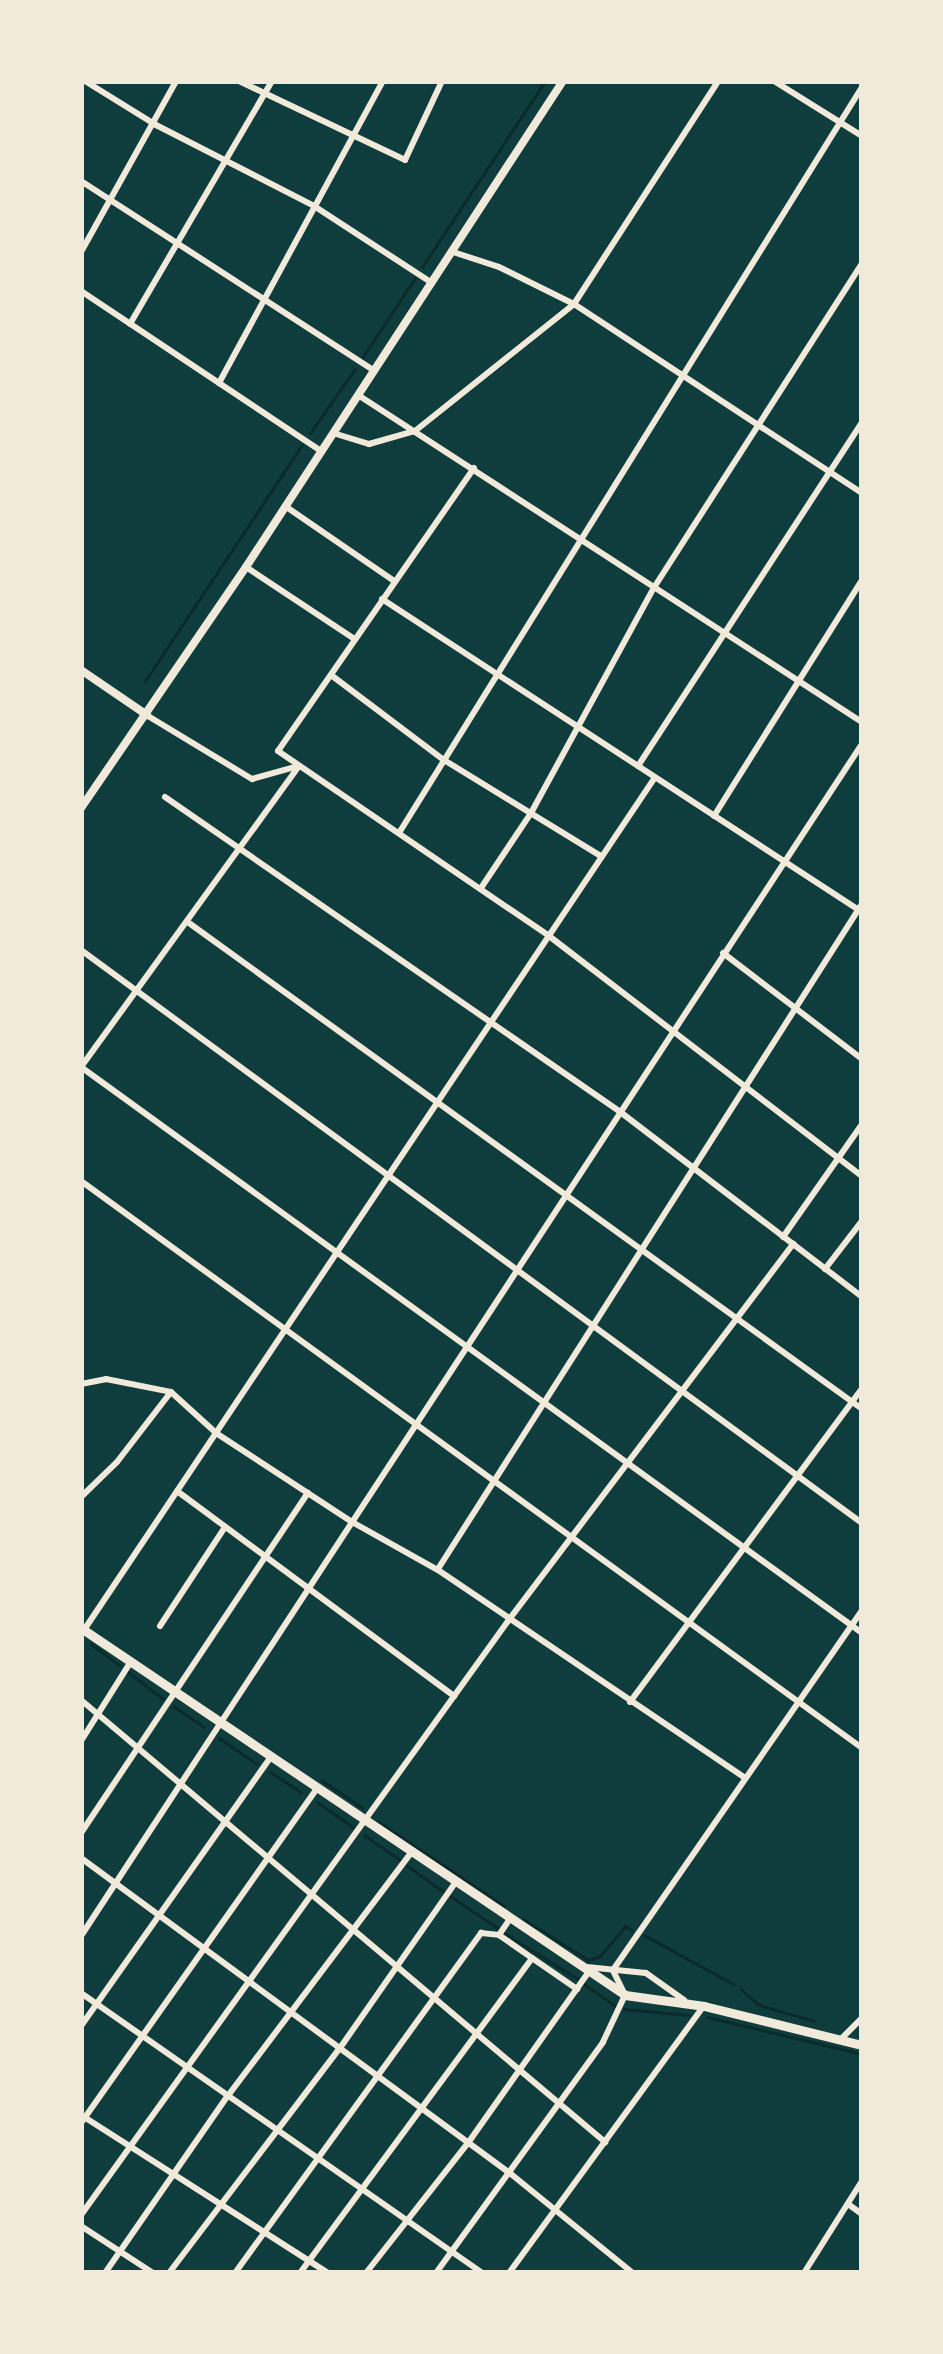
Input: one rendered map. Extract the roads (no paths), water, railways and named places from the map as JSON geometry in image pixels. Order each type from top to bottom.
[{"type":"main road","points":[[85,1631],[625,1995],[687,2002],[862,2045]]},
{"type":"street","points":[[85,81],[156,125],[314,206],[432,283]]},
{"type":"street","points":[[81,252],[156,125],[176,81]]},
{"type":"street","points":[[239,81],[405,160],[442,81]]},
{"type":"street","points":[[130,324],[272,81]]},
{"type":"street","points":[[220,383],[382,81]]},
{"type":"street","points":[[81,808],[246,567],[563,81]]},
{"type":"street","points":[[333,433],[369,444],[416,431],[574,304],[718,81]]},
{"type":"street","points":[[774,81],[862,136]]},
{"type":"street","points":[[399,833],[862,87]]},
{"type":"street","points":[[81,181],[373,370]]},
{"type":"street","points":[[452,252],[499,267],[574,304],[862,493]]},
{"type":"street","points":[[481,888],[531,813],[655,586],[862,264]]},
{"type":"street","points":[[81,291],[321,451]]},
{"type":"street","points":[[358,395],[584,537],[862,722]]},
{"type":"street","points":[[638,766],[862,422]]},
{"type":"street","points":[[474,468],[278,752],[549,936],[749,1084],[862,1176]]},
{"type":"street","points":[[285,506],[394,581]]},
{"type":"street","points":[[246,567],[353,638]]},
{"type":"street","points":[[714,816],[862,580]]},
{"type":"street","points":[[382,599],[654,779],[861,908],[438,1570]]},
{"type":"street","points":[[81,670],[252,779],[299,766]]},
{"type":"street","points":[[330,674],[444,760],[602,856]]},
{"type":"street","points":[[81,1936],[862,744]]},
{"type":"street","points":[[299,766],[81,1067],[862,1633]]},
{"type":"street","points":[[81,1645],[85,1631],[177,1491],[442,1103],[654,779]]},
{"type":"street","points":[[165,797],[619,1111],[862,1297]]},
{"type":"street","points":[[189,922],[862,1409]]},
{"type":"street","points":[[81,950],[862,1523]]},
{"type":"street","points":[[724,953],[800,1006],[862,1059]]},
{"type":"street","points":[[783,1237],[862,1124]]},
{"type":"street","points":[[81,1181],[862,1747]]},
{"type":"street","points":[[825,1269],[862,1221]]},
{"type":"street","points":[[81,2215],[508,1621],[793,1244]]},
{"type":"street","points":[[81,1384],[106,1379],[172,1393],[216,1433],[352,1522],[438,1570],[745,1778]]},
{"type":"street","points":[[629,1702],[862,1388]]},
{"type":"street","points":[[81,1497],[172,1393]]},
{"type":"street","points":[[177,1491],[454,1697]]},
{"type":"street","points":[[81,1833],[308,1493]]},
{"type":"street","points":[[160,1626],[225,1527]]},
{"type":"street","points":[[613,1970],[862,1612]]},
{"type":"street","points":[[81,1742],[130,1663]]},
{"type":"street","points":[[81,1700],[605,2142]]},
{"type":"street","points":[[81,2026],[270,1758]]},
{"type":"street","points":[[316,1790],[82,2119],[328,2273]]},
{"type":"street","points":[[105,2273],[227,2097],[411,1853]]},
{"type":"street","points":[[81,1858],[511,2174],[632,2273]]},
{"type":"street","points":[[169,2273],[340,2048],[455,1883]]},
{"type":"street","points":[[499,1935],[509,1920]]},
{"type":"street","points":[[235,2273],[481,1933],[499,1935],[577,1989]]},
{"type":"street","points":[[300,2273],[532,1958]]},
{"type":"street","points":[[366,2273],[468,2143],[577,1989],[582,1970],[646,1973],[687,2002]]},
{"type":"street","points":[[436,2273],[603,2042],[625,1995],[613,1970]]},
{"type":"street","points":[[81,1993],[483,2273]]},
{"type":"street","points":[[509,2273],[704,2006]]},
{"type":"street","points":[[842,2038],[862,2018]]},
{"type":"street","points":[[804,2273],[862,2181]]},
{"type":"street","points":[[848,2204],[862,2214]]},
{"type":"street","points":[[81,2226],[153,2273]]},
{"type":"waterway","points":[[422,267],[545,81]]},
{"type":"waterway","points":[[362,358],[415,278]]},
{"type":"waterway","points":[[310,433],[355,369]]},
{"type":"waterway","points":[[145,681],[302,445]]},
{"type":"waterway","points":[[91,1644],[120,1666]]},
{"type":"waterway","points":[[128,1672],[163,1699]]},
{"type":"waterway","points":[[173,1706],[204,1727]]},
{"type":"waterway","points":[[219,1738],[257,1764]]},
{"type":"waterway","points":[[270,1772],[301,1792]]},
{"type":"waterway","points":[[321,1780],[363,1808]]},
{"type":"waterway","points":[[317,1802],[354,1828]]},
{"type":"waterway","points":[[377,1821],[504,1906]]},
{"type":"waterway","points":[[364,1835],[400,1860]]},
{"type":"waterway","points":[[406,1865],[444,1892]]},
{"type":"waterway","points":[[450,1896],[499,1929]]},
{"type":"waterway","points":[[523,1919],[588,1960],[600,1956],[625,1926],[632,1930]]},
{"type":"waterway","points":[[504,1933],[578,1979]]},
{"type":"waterway","points":[[644,1935],[733,1984]]},
{"type":"waterway","points":[[584,1984],[616,2006]]},
{"type":"waterway","points":[[741,1989],[759,2005],[814,2021]]},
{"type":"waterway","points":[[624,2009],[689,2015]]},
{"type":"waterway","points":[[707,2017],[862,2054]]}]
